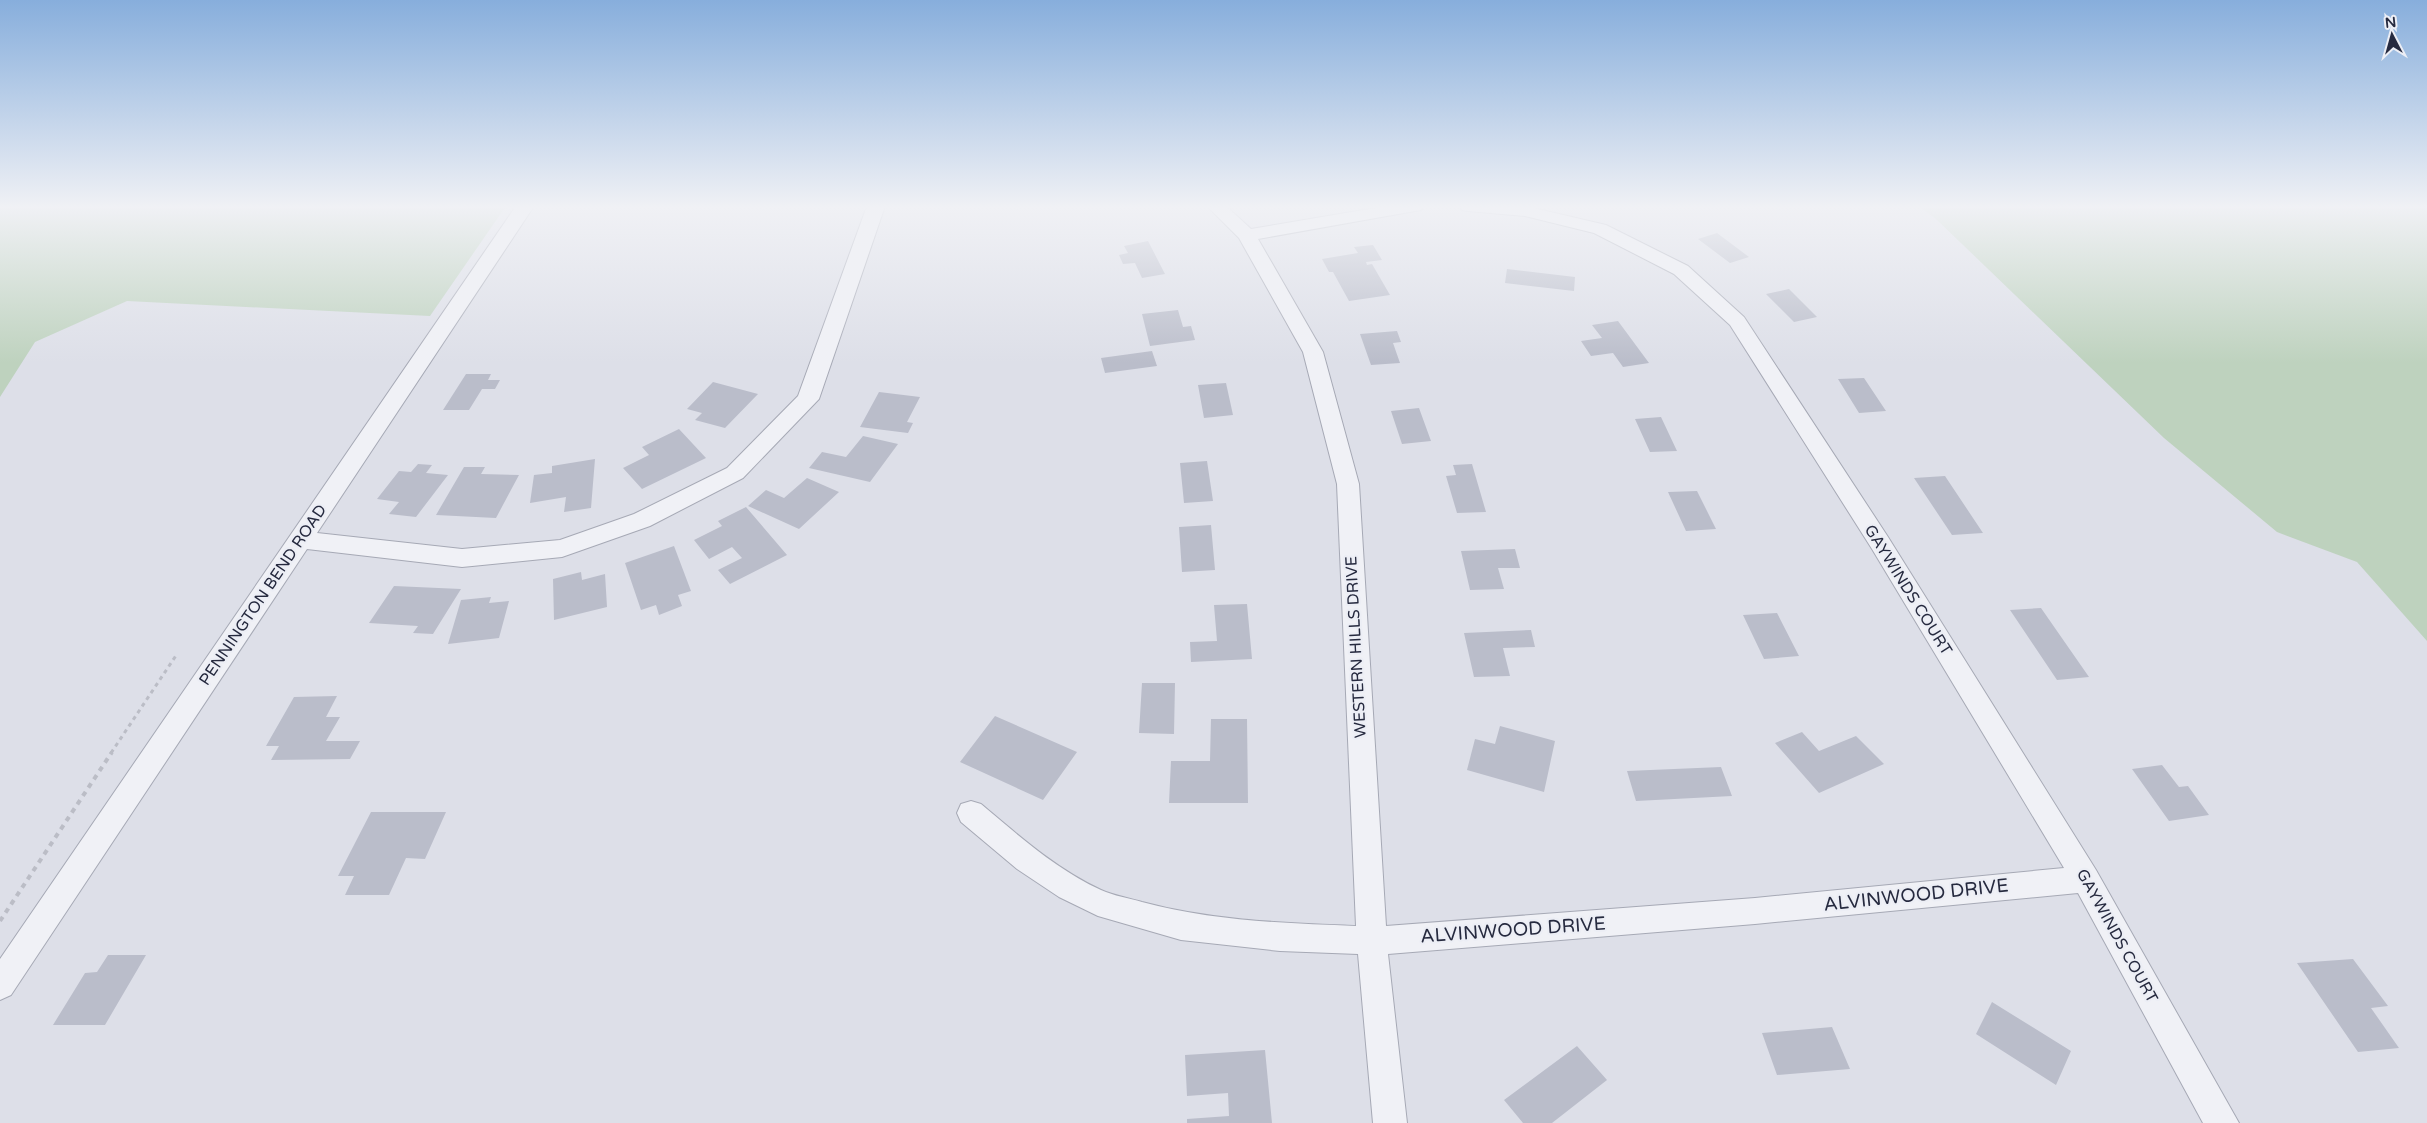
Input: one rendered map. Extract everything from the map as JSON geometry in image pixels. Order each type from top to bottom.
[{"type":"street","name":"PENNINGTON BEND ROAD","points":[[0,985],[490,258]]},
{"type":"street","points":[[300,540],[462,558],[562,548],[642,520],[734,473],[808,399],[858,258]]},
{"type":"street","name":"WESTERN HILLS DRIVE","points":[[1260,258],[1313,352],[1348,484],[1372,940],[1390,1123]]},
{"type":"street","name":"GAYWINDS COURT","points":[[1660,258],[1680,270],[1737,321],[1880,543],[2086,879],[2204,1096],[2222,1123]]},
{"type":"street","name":"ALVINWOOD DRIVE","points":[[971,813],[1027,860],[1069,888],[1098,903],[1181,926],[1280,937],[1372,940],[1755,911],[2086,879]]},
{"type":"path","points":[[0,920],[176,654]]},
{"type":"green space","points":[[0,258],[470,258],[430,316],[127,301],[35,342],[0,397]]},
{"type":"green space","points":[[1977,258],[2427,258],[2427,641],[2357,562],[2277,532],[2164,438]]},
{"type":"building","points":[[1121,258],[1157,258],[1165,274],[1142,278],[1135,263],[1123,264]]},
{"type":"building","points":[[1381,258],[1382,260],[1366,262],[1367,265],[1372,264],[1390,295],[1349,301],[1333,272],[1329,272],[1322,259]]},
{"type":"building","points":[[1724,258],[1745,258],[1730,263]]},
{"type":"building","points":[[1507,269],[1575,277],[1574,291],[1505,283]]},
{"type":"building","points":[[1789,289],[1817,317],[1794,322],[1766,294]]},
{"type":"building","points":[[1178,310],[1183,327],[1191,326],[1195,340],[1150,346],[1142,314]]},
{"type":"building","points":[[1618,321],[1649,363],[1623,367],[1613,353],[1591,356],[1581,341],[1602,338],[1592,325]]},
{"type":"building","points":[[1397,331],[1401,342],[1393,343],[1400,363],[1371,365],[1360,334]]},
{"type":"building","points":[[1152,351],[1157,366],[1105,373],[1101,358]]},
{"type":"building","points":[[466,374],[491,374],[488,380],[500,380],[495,389],[482,389],[469,410],[443,410]]},
{"type":"building","points":[[1864,378],[1886,411],[1859,413],[1838,379]]},
{"type":"building","points":[[713,382],[758,394],[725,428],[695,420],[702,413],[687,409]]},
{"type":"building","points":[[1226,383],[1233,415],[1204,418],[1198,385]]},
{"type":"building","points":[[879,392],[920,397],[907,422],[913,423],[908,433],[860,427]]},
{"type":"building","points":[[1419,408],[1431,441],[1402,444],[1391,411]]},
{"type":"building","points":[[1661,417],[1677,451],[1650,452],[1635,419]]},
{"type":"building","points":[[679,429],[706,458],[642,489],[623,468],[649,455],[642,447]]},
{"type":"building","points":[[863,436],[898,444],[870,482],[809,468],[822,452],[846,457]]},
{"type":"building","points":[[595,459],[591,508],[564,512],[566,497],[530,503],[534,475],[552,473],[552,466]]},
{"type":"building","points":[[1207,461],[1213,501],[1184,503],[1180,463]]},
{"type":"building","points":[[418,464],[432,465],[426,473],[448,475],[416,517],[389,514],[399,502],[377,499],[399,471],[411,472]]},
{"type":"building","points":[[1472,464],[1486,512],[1457,513],[1446,476],[1456,475],[1453,465]]},
{"type":"building","points":[[464,467],[485,467],[481,474],[519,475],[496,518],[436,515]]},
{"type":"building","points":[[1945,476],[1983,533],[1952,535],[1914,478]]},
{"type":"building","points":[[807,478],[839,492],[799,529],[748,506],[766,490],[784,498]]},
{"type":"building","points":[[1697,491],[1716,529],[1686,531],[1668,492]]},
{"type":"building","points":[[746,507],[787,555],[730,584],[718,570],[742,558],[732,547],[709,559],[694,540],[722,526],[718,521]]},
{"type":"building","points":[[1211,525],[1215,570],[1182,572],[1179,527]]},
{"type":"building","points":[[674,546],[691,591],[678,595],[682,606],[659,615],[656,605],[641,610],[625,563]]},
{"type":"building","points":[[1515,549],[1520,568],[1498,568],[1504,589],[1470,590],[1461,551]]},
{"type":"building","points":[[581,572],[582,580],[605,574],[607,607],[554,620],[553,579]]},
{"type":"building","points":[[394,586],[461,589],[433,634],[413,633],[418,626],[369,623]]},
{"type":"building","points":[[491,597],[489,603],[509,601],[499,638],[448,644],[461,600]]},
{"type":"building","points":[[1247,604],[1252,659],[1191,662],[1190,642],[1217,641],[1214,605]]},
{"type":"building","points":[[2041,608],[2089,677],[2057,680],[2010,610]]},
{"type":"building","points":[[1777,613],[1799,656],[1764,659],[1743,615]]},
{"type":"building","points":[[1531,630],[1535,647],[1503,648],[1510,676],[1474,677],[1464,633]]},
{"type":"building","points":[[1142,683],[1175,683],[1174,734],[1139,733]]},
{"type":"building","points":[[337,696],[326,717],[340,717],[326,741],[360,741],[350,759],[271,760],[279,746],[266,746],[294,697]]},
{"type":"building","points":[[995,716],[1077,752],[1043,800],[960,762]]},
{"type":"building","points":[[1211,719],[1247,719],[1248,803],[1169,803],[1171,761],[1210,761]]},
{"type":"building","points":[[1500,726],[1555,741],[1544,792],[1467,770],[1475,739],[1495,744]]},
{"type":"building","points":[[1802,732],[1819,751],[1856,736],[1884,764],[1819,793],[1775,743]]},
{"type":"building","points":[[2162,765],[2179,787],[2188,786],[2209,815],[2169,821],[2132,769]]},
{"type":"building","points":[[1721,767],[1732,796],[1636,801],[1627,771]]},
{"type":"building","points":[[371,812],[446,812],[425,859],[406,858],[389,895],[345,895],[354,876],[338,876]]},
{"type":"building","points":[[108,955],[146,955],[105,1025],[53,1025],[85,973],[97,972]]},
{"type":"building","points":[[2353,959],[2388,1006],[2371,1008],[2399,1048],[2358,1052],[2297,963]]},
{"type":"building","points":[[1992,1002],[2071,1051],[2056,1085],[1976,1034]]},
{"type":"building","points":[[1832,1027],[1850,1069],[1777,1075],[1762,1033]]},
{"type":"building","points":[[1577,1046],[1607,1080],[1552,1123],[1523,1123],[1504,1100]]},
{"type":"building","points":[[1265,1050],[1272,1123],[1187,1123],[1187,1119],[1229,1116],[1228,1093],[1187,1096],[1185,1055]]}]
